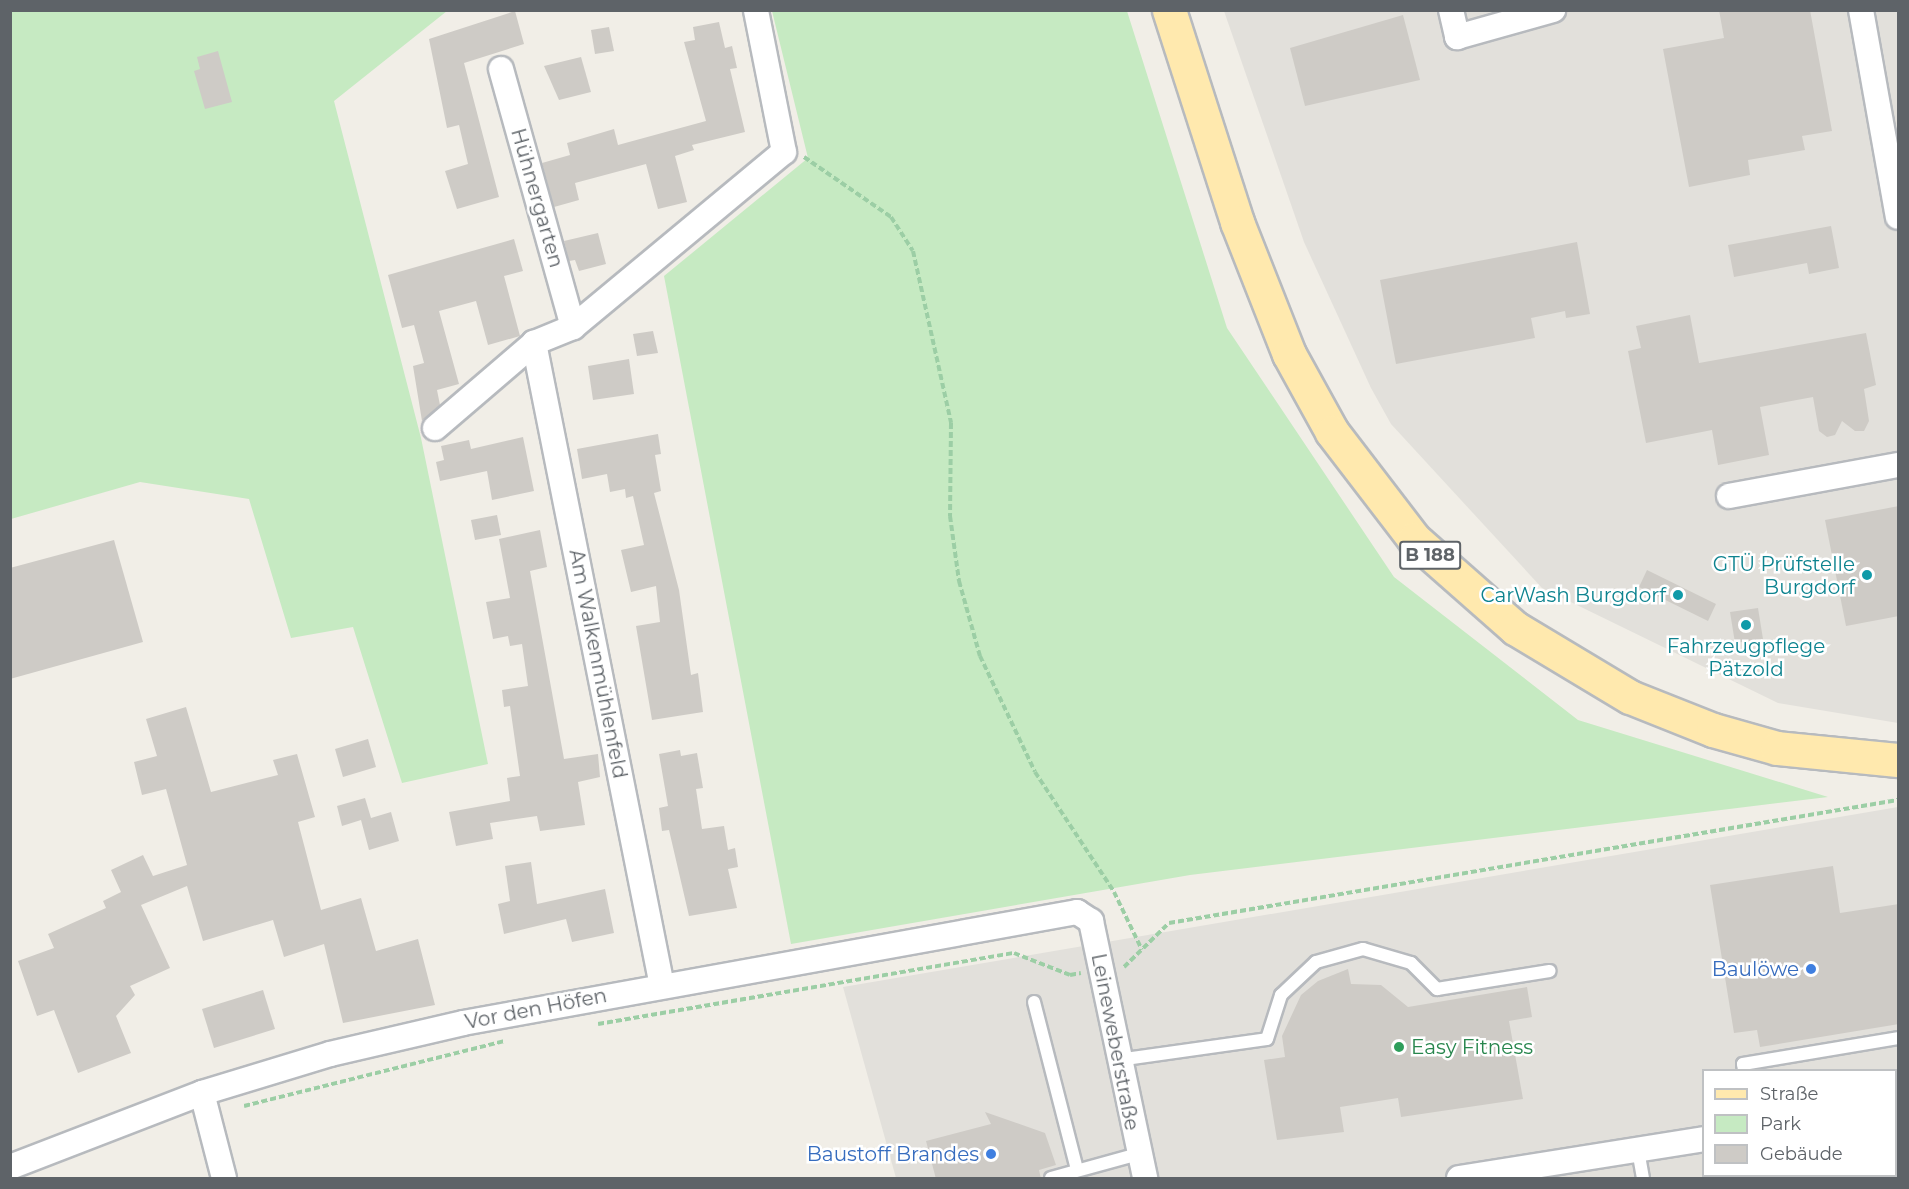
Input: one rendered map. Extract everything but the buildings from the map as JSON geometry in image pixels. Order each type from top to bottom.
[{"type":"main road","name":"B 188","points":[[1169,10],[1251,262],[1288,354],[1332,432],[1414,538],[1515,628],[1630,697],[1713,730],[1777,748],[1899,760]]},
{"type":"street","points":[[435,428],[534,343],[573,327],[782,141],[756,10]]},
{"type":"street","points":[[1450,10],[1457,37],[1553,10]]},
{"type":"street","points":[[1861,10],[1899,217]]},
{"type":"street","name":"Hühnergarten","points":[[501,69],[573,327]]},
{"type":"street","name":"Am Walkenmühlenfeld","points":[[534,343],[662,986]]},
{"type":"street","points":[[1729,496],[1899,465]]},
{"type":"street","name":"Vor den Höfen","points":[[10,1167],[205,1104],[330,1054],[472,1020],[1077,912]]},
{"type":"street","name":"Leineweberstraße","points":[[1077,912],[1091,921],[1118,1060],[1145,1179]]},
{"type":"street","points":[[205,1104],[224,1179]]},
{"type":"street","points":[[1459,1179],[1702,1139]]},
{"type":"lane","points":[[1118,1060],[1267,1039],[1281,995],[1316,962],[1363,949],[1411,963],[1437,989],[1551,970]]},
{"type":"lane","points":[[1034,1002],[1077,1169]]},
{"type":"lane","points":[[1744,1069],[1743,1064],[1899,1038]]},
{"type":"lane","points":[[1638,1150],[1643,1179]]},
{"type":"lane","points":[[1051,1179],[1077,1169],[1138,1154]]},
{"type":"path","points":[[782,141],[891,217],[913,251],[951,423],[950,516],[958,581],[980,656],[1035,772],[1114,891],[1142,951]]},
{"type":"path","points":[[594,1025],[1014,953],[1070,975],[1126,967],[1169,923],[1899,800]]},
{"type":"path","points":[[205,1104],[513,1039]]},
{"type":"shaded area","points":[[1224,11],[1898,11],[1898,723],[1778,703],[1542,588],[1391,424],[1371,388],[1304,242]]},
{"type":"shaded area","points":[[1898,807],[1898,1178],[896,1178],[843,987]]},
{"type":"green space","points":[[11,11],[447,11],[334,101],[421,438],[488,764],[402,783],[353,627],[291,638],[249,499],[140,482],[11,519]]},
{"type":"green space","points":[[772,11],[1127,11],[1227,328],[1394,577],[1578,720],[1828,797],[1190,875],[791,944],[664,276],[808,158]]},
{"type":"place","name":"GTÜ Prüfstelle Burgdorf","points":[[1867,575]]},
{"type":"place","name":"CarWash Burgdorf","points":[[1678,595]]},
{"type":"place","name":"Fahrzeugpflege Pätzold","points":[[1746,625]]},
{"type":"place","name":"Baulöwe","points":[[1811,969]]},
{"type":"place","name":"Easy Fitness","points":[[1399,1047]]},
{"type":"place","name":"Baustoff Brandes","points":[[991,1154]]}]
